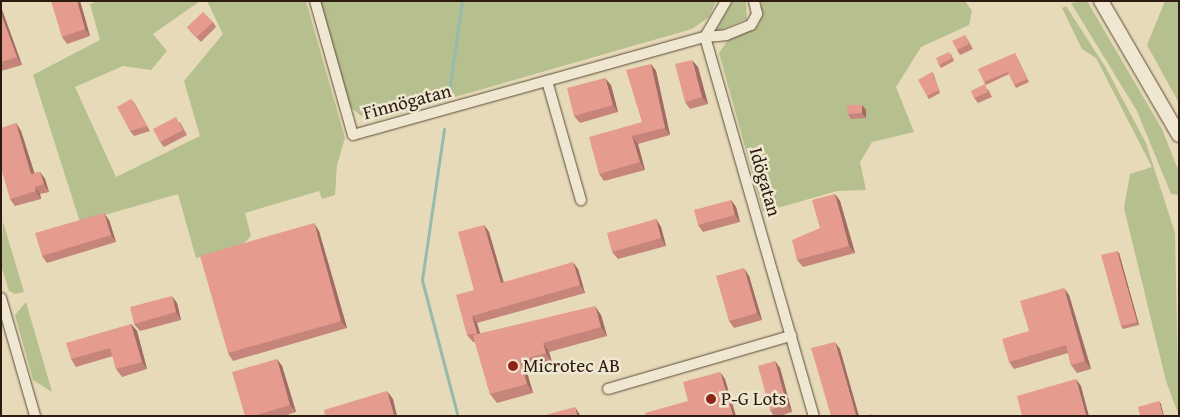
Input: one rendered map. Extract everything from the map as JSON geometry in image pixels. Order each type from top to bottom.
[{"type":"main road","points":[[1101,1],[1164,106],[1179,135]]},
{"type":"main road","points":[[1164,106],[1179,148]]},
{"type":"street","name":"Finnögatan","points":[[314,1],[352,135],[705,37],[716,38],[751,26],[757,14],[754,1]]},
{"type":"street","points":[[705,37],[726,1]]},
{"type":"street","name":"Idögatan","points":[[705,37],[814,416]]},
{"type":"street","points":[[546,81],[581,200]]},
{"type":"street","points":[[1,298],[35,416]]},
{"type":"street","points":[[608,389],[791,336]]},
{"type":"green space","points":[[99,1],[200,1],[153,34],[167,51],[151,70],[123,66],[75,87],[116,177],[200,136],[184,81],[223,34],[207,1],[306,1],[345,138],[337,165],[335,195],[322,199],[319,191],[245,213],[251,236],[242,246],[196,258],[178,194],[80,222],[33,75],[100,40],[90,4]]},
{"type":"green space","points":[[320,1],[716,1],[709,17],[692,29],[375,120],[364,118],[350,107]]},
{"type":"green space","points":[[762,1],[965,1],[972,11],[969,25],[921,47],[896,87],[914,132],[872,142],[860,162],[866,190],[837,191],[763,212],[719,53],[728,40],[759,25]]},
{"type":"green space","points":[[1087,1],[1162,129],[1179,172],[1179,195],[1171,194],[1137,111],[1071,3]]},
{"type":"green space","points":[[1165,1],[1179,1],[1179,103],[1147,45]]},
{"type":"green space","points":[[732,2],[746,2],[747,19],[715,32]]},
{"type":"green space","points":[[1066,6],[1106,68],[1146,143],[1175,233],[1179,416],[1166,381],[1124,208],[1130,174],[1152,167],[1096,58],[1082,49],[1062,8]]},
{"type":"green space","points":[[3,222],[24,292],[15,294],[9,291],[1,265]]},
{"type":"green space","points":[[26,302],[52,392],[33,380],[15,315]]},
{"type":"building","points":[[51,1],[77,1],[85,29],[62,37]]},
{"type":"building","points":[[203,12],[213,22],[197,37],[187,27]]},
{"type":"building","points":[[1,14],[17,57],[1,62]]},
{"type":"building","points":[[965,35],[969,44],[957,50],[952,41]]},
{"type":"building","points":[[949,52],[952,58],[939,65],[936,58]]},
{"type":"building","points":[[1015,53],[1027,79],[1014,85],[1008,72],[984,82],[978,69]]},
{"type":"building","points":[[692,60],[702,97],[685,102],[675,64]]},
{"type":"building","points":[[651,64],[665,128],[632,136],[640,162],[599,174],[589,137],[642,122],[626,70]]},
{"type":"building","points":[[932,72],[939,90],[927,96],[918,80]]},
{"type":"building","points":[[605,78],[613,105],[574,116],[567,88]]},
{"type":"building","points":[[985,84],[988,92],[974,98],[971,91]]},
{"type":"building","points":[[131,99],[147,126],[130,131],[117,107]]},
{"type":"building","points":[[847,105],[862,105],[862,113],[848,114]]},
{"type":"building","points":[[176,117],[183,130],[160,142],[153,129]]},
{"type":"building","points":[[16,123],[31,174],[40,172],[44,184],[35,187],[36,191],[10,199],[1,168],[1,128]]},
{"type":"building","points":[[835,194],[849,246],[797,260],[792,240],[820,228],[812,200]]},
{"type":"building","points":[[731,200],[735,215],[698,225],[694,210]]},
{"type":"building","points":[[104,213],[111,235],[42,256],[35,233]]},
{"type":"building","points":[[656,219],[661,238],[612,252],[607,233]]},
{"type":"building","points":[[314,223],[341,321],[228,353],[200,256]]},
{"type":"building","points":[[484,225],[501,283],[573,262],[580,285],[472,316],[477,333],[467,335],[456,295],[474,290],[458,232]]},
{"type":"building","points":[[1117,251],[1137,322],[1121,326],[1101,255]]},
{"type":"building","points":[[744,268],[757,313],[729,321],[716,276]]},
{"type":"building","points":[[1064,288],[1085,361],[1071,365],[1066,345],[1009,362],[1002,339],[1029,331],[1020,301]]},
{"type":"building","points":[[172,296],[176,312],[134,324],[130,307]]},
{"type":"building","points":[[595,306],[601,327],[543,343],[546,353],[520,360],[527,384],[490,394],[473,335]]},
{"type":"building","points":[[131,324],[142,362],[116,369],[110,348],[71,359],[66,343]]},
{"type":"building","points":[[835,342],[856,416],[831,416],[811,348]]},
{"type":"building","points":[[277,359],[290,405],[253,416],[245,416],[232,372]]},
{"type":"building","points":[[775,361],[787,405],[770,410],[758,366]]},
{"type":"building","name":"P-G Lots","points":[[720,372],[733,416],[646,416],[645,413],[688,401],[683,382]]},
{"type":"building","points":[[1076,379],[1086,416],[1022,416],[1017,396]]},
{"type":"building","points":[[387,391],[394,416],[325,416],[324,410]]},
{"type":"building","points":[[1159,401],[1163,416],[1140,416],[1138,407]]},
{"type":"building","points":[[575,407],[577,416],[542,416]]},
{"type":"waterway","points":[[448,97],[462,1]]},
{"type":"waterway","points":[[444,129],[422,280],[457,413]]},
{"type":"place","name":"Microtec AB","points":[[513,366]]},
{"type":"place","name":"P-G Lots","points":[[711,399]]}]
